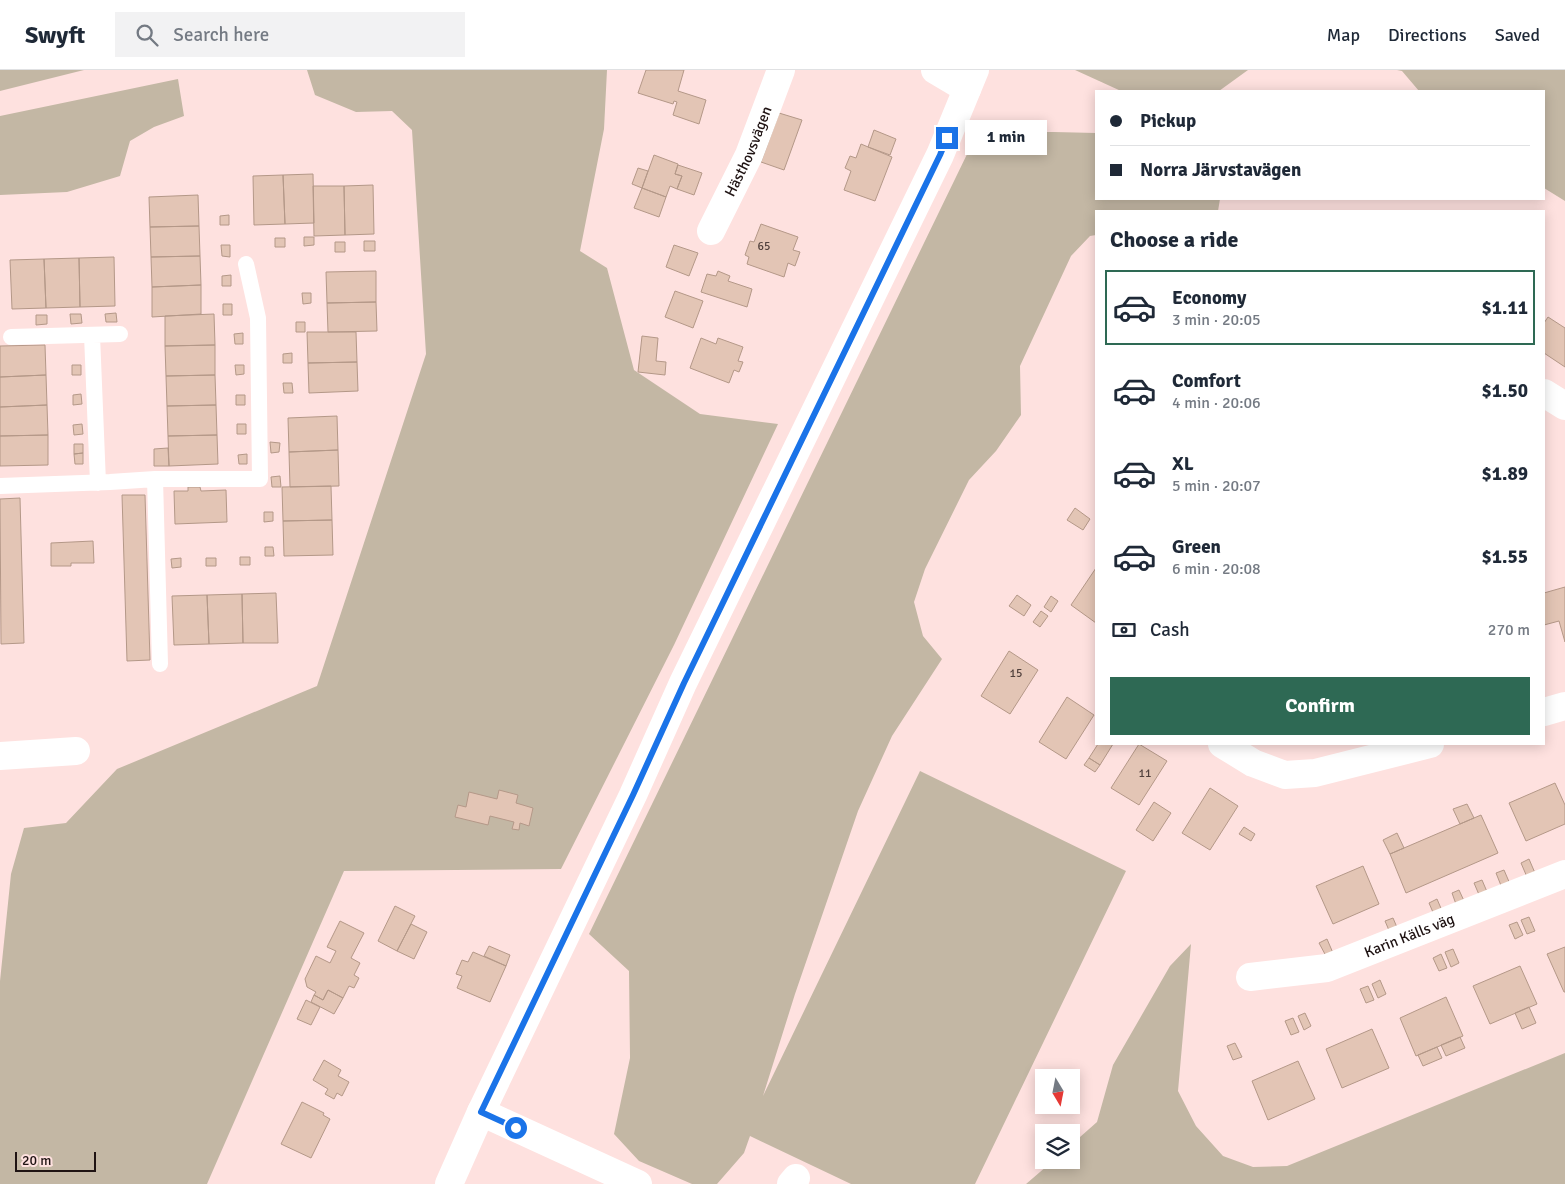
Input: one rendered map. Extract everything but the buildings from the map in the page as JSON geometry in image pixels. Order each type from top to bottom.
[{"type":"street","name":"Hästhovsvägen","points":[[711,231],[749,155],[781,70]]},
{"type":"street","points":[[449,1184],[481,1112],[633,795],[684,683],[940,155],[971,79],[935,70]]},
{"type":"street","points":[[1545,394],[1565,406]]},
{"type":"street","points":[[1545,712],[1565,706]]},
{"type":"street","points":[[1224,745],[1253,763],[1285,775],[1315,773],[1426,745]]},
{"type":"street","points":[[0,756],[76,751]]},
{"type":"street","name":"Karin Källs väg","points":[[1250,978],[1328,968],[1565,874]]},
{"type":"street","points":[[481,1112],[638,1184]]},
{"type":"lane","points":[[0,486],[155,479],[260,479],[258,318],[246,264]]},
{"type":"lane","points":[[11,337],[120,334]]},
{"type":"lane","points":[[92,335],[98,483]]},
{"type":"lane","points":[[155,479],[160,664]]},
{"type":"shaded area","points":[[0,70],[84,70],[0,91]]},
{"type":"shaded area","points":[[307,70],[607,70],[604,129],[580,251],[607,268],[634,370],[700,414],[778,424],[674,645],[561,869],[344,871],[207,1184],[0,1184],[0,981],[11,874],[24,828],[66,823],[117,769],[317,686],[426,354],[412,130],[392,111],[356,112],[315,95]]},
{"type":"shaded area","points":[[1075,70],[1248,70],[1220,90],[1119,90]]},
{"type":"shaded area","points":[[1397,70],[1565,70],[1565,201],[1545,189],[1545,90],[1418,90],[1402,71]]},
{"type":"shaded area","points":[[178,79],[184,116],[154,127],[130,141],[120,176],[67,192],[0,195],[0,116]]},
{"type":"shaded area","points":[[997,132],[1095,133],[1095,200],[1220,200],[1218,210],[1095,210],[1095,235],[1090,236],[1071,256],[1020,366],[1021,415],[996,451],[969,480],[925,569],[914,602],[923,636],[942,659],[892,736],[858,811],[795,994],[763,1096],[920,771],[1126,871],[975,1184],[851,1184],[750,1136],[744,1153],[717,1184],[692,1184],[639,1161],[614,1134],[630,1058],[629,971],[589,934],[971,146]]},
{"type":"shaded area","points":[[1191,944],[1178,1091],[1196,1126],[1223,1156],[1253,1167],[1287,1166],[1565,1053],[1565,1184],[1026,1184],[1044,1169],[1080,1169],[1080,1137],[1097,1122],[1113,1065],[1170,966]]},
{"type":"route","points":[[516,1128],[481,1112],[633,795],[684,683],[947,138]]}]
